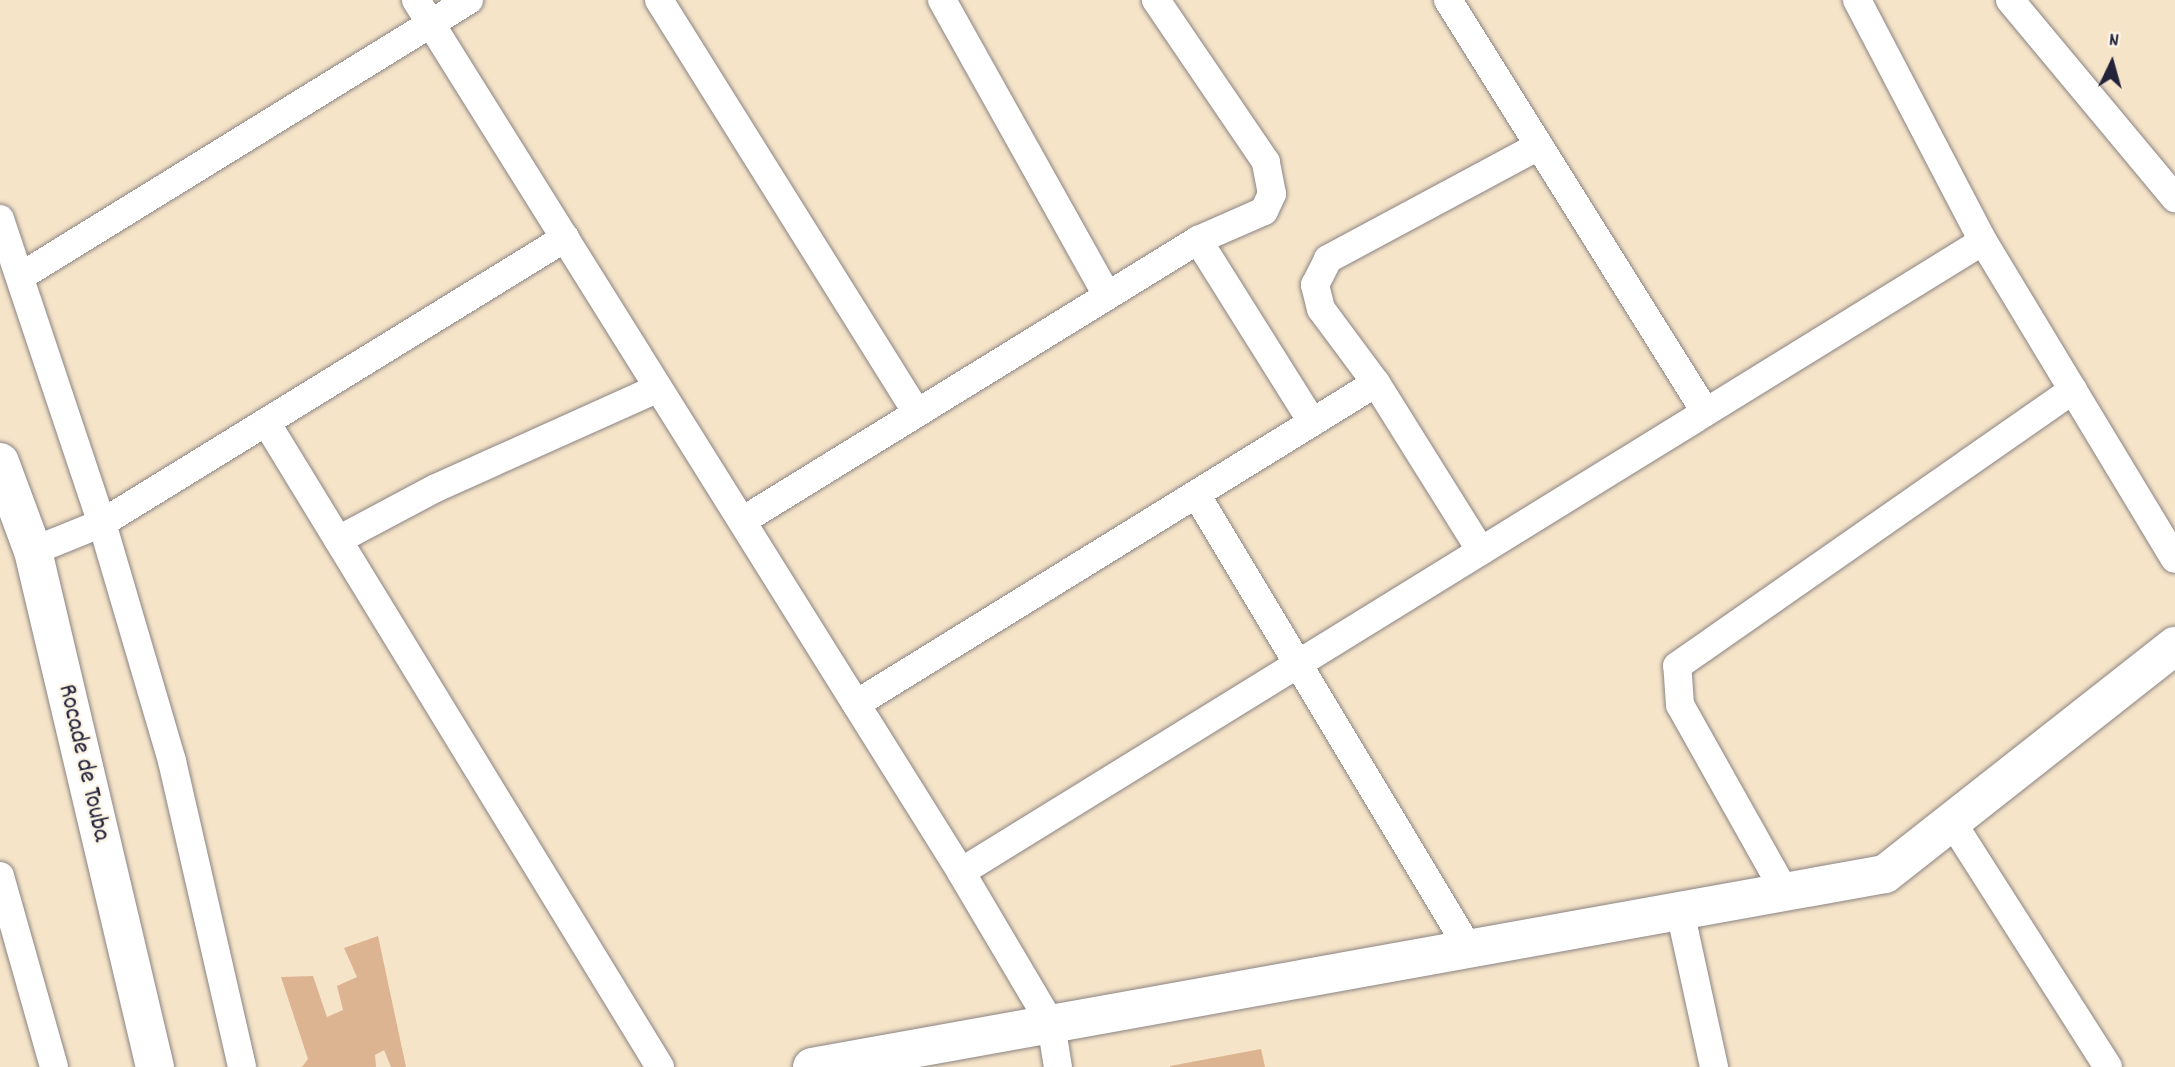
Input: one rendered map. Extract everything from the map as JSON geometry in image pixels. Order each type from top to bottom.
[{"type":"main road","name":"Rocade de Touba","points":[[0,462],[33,551],[155,1067]]},
{"type":"main road","points":[[812,1067],[1885,874],[2175,646]]},
{"type":"street","points":[[416,0],[961,872],[1051,1024],[1058,1067]]},
{"type":"street","points":[[23,275],[469,0]]},
{"type":"street","points":[[659,0],[918,413]]},
{"type":"street","points":[[742,521],[1198,240],[1264,211],[1272,194],[1266,162],[1156,0]]},
{"type":"street","points":[[1448,0],[1705,412]]},
{"type":"street","points":[[1857,0],[1983,241],[2175,559]]},
{"type":"street","points":[[2010,0],[2175,198]]},
{"type":"street","points":[[945,1],[1108,295]]},
{"type":"street","points":[[1481,551],[1376,383],[1321,309],[1315,285],[1328,259],[1539,146]]},
{"type":"street","points":[[0,219],[23,275],[102,523],[172,761],[242,1067]]},
{"type":"street","points":[[33,551],[102,523],[565,238]]},
{"type":"street","points":[[1198,240],[1312,422]]},
{"type":"street","points":[[961,872],[1983,241]]},
{"type":"street","points":[[856,704],[1376,383]]},
{"type":"street","points":[[338,540],[436,488],[658,388]]},
{"type":"street","points":[[1785,892],[1680,705],[1677,666],[2073,390]]},
{"type":"street","points":[[266,422],[660,1067]]},
{"type":"street","points":[[1196,494],[1301,662],[1469,948]]},
{"type":"street","points":[[1952,822],[2101,1064]]},
{"type":"street","points":[[0,876],[54,1067]]},
{"type":"street","points":[[1680,911],[1714,1067]]},
{"type":"building","points":[[378,936],[406,1067],[391,1067],[384,1050],[375,1055],[376,1067],[302,1067],[308,1059],[281,977],[313,976],[327,1017],[343,1010],[337,986],[357,977],[344,948]]},
{"type":"building","points":[[1261,1049],[1265,1067],[1170,1067],[1170,1066]]}]
